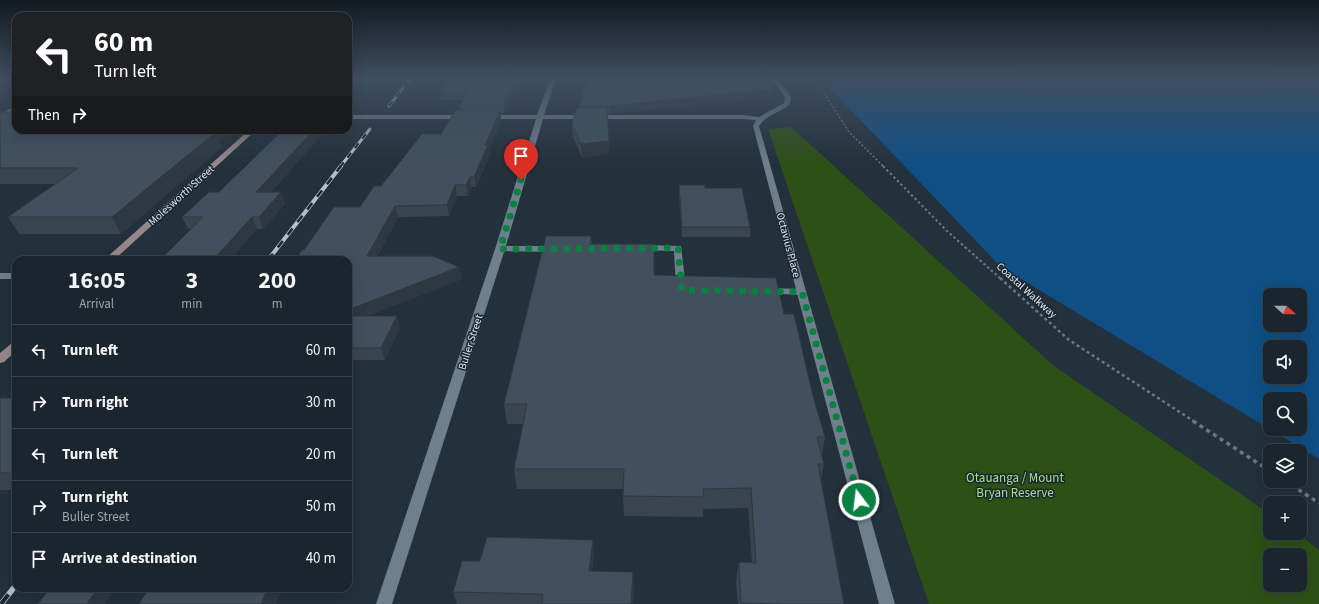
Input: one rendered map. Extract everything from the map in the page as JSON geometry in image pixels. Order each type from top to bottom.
[{"type":"main road","name":"Molesworth Street","points":[[113,256],[249,134]]},
{"type":"main road","points":[[0,359],[12,348]]},
{"type":"street","name":"Buller Street","points":[[384,604],[500,249],[543,107]]},
{"type":"street","points":[[484,117],[734,117],[761,119],[780,107]]},
{"type":"street","points":[[0,117],[12,110]]},
{"type":"street","points":[[352,118],[476,117]]},
{"type":"street","name":"Octavius Place","points":[[761,119],[757,122],[756,126],[887,604]]},
{"type":"street","points":[[632,248],[678,248],[682,290],[689,290]]},
{"type":"street","points":[[500,249],[562,249]]},
{"type":"street","points":[[0,276],[12,276]]},
{"type":"street","points":[[757,291],[802,292]]},
{"type":"path","name":"Coastal Walkway","points":[[833,107],[849,132],[947,231],[1069,340],[1263,466]]},
{"type":"path","points":[[1296,488],[1319,503]]},
{"type":"green space","name":"Otauanga / Mount Bryan Reserve","points":[[791,127],[1054,366],[1263,509],[1263,540],[1306,540],[1319,550],[1319,604],[929,604],[768,129]]},
{"type":"water","points":[[848,107],[1319,107],[1319,459],[1307,452],[1307,444],[1294,444],[1281,436],[1307,436],[1307,392],[1263,392],[1263,425],[1001,267]]},
{"type":"building","points":[[577,108],[607,108],[609,141],[581,144],[572,124]]},
{"type":"building","points":[[455,111],[500,111],[485,145],[488,145],[474,177],[470,177],[466,185],[455,185],[447,205],[395,206],[367,256],[433,256],[459,267],[352,308],[352,256],[298,256],[302,250],[304,250],[334,207],[360,207],[374,186],[381,186],[422,134],[441,134]]},
{"type":"building","points":[[0,112],[12,112],[12,134],[214,134],[112,217],[8,217],[78,168],[0,168]]},
{"type":"building","points":[[279,134],[310,134],[256,192],[281,192],[259,217],[252,217],[217,256],[164,256],[203,217],[182,217],[209,192],[219,192]]},
{"type":"building","points":[[679,185],[705,185],[705,188],[742,188],[750,227],[682,227]]},
{"type":"building","points":[[546,236],[591,236],[590,244],[654,244],[654,275],[776,278],[784,314],[794,314],[813,396],[825,437],[817,437],[824,464],[818,464],[844,604],[741,603],[739,562],[756,563],[751,488],[703,489],[704,497],[623,496],[624,469],[514,469],[527,404],[504,404]]},
{"type":"building","points":[[352,316],[397,316],[381,348],[352,348]]},
{"type":"building","points":[[0,398],[12,398],[12,473],[0,473]]},
{"type":"building","points":[[487,537],[593,540],[589,571],[633,572],[631,604],[542,604],[543,594],[453,592],[462,561],[480,561]]},
{"type":"building","points":[[47,592],[95,592],[87,604],[38,604]]},
{"type":"building","points":[[146,592],[266,592],[261,604],[139,604]]},
{"type":"railway","points":[[340,167],[370,129]]},
{"type":"railway","points":[[271,256],[341,166]]},
{"type":"railway","points":[[1,604],[12,590]]},
{"type":"route","points":[[521,180],[500,249],[678,248],[682,290],[802,292],[859,500]]}]
